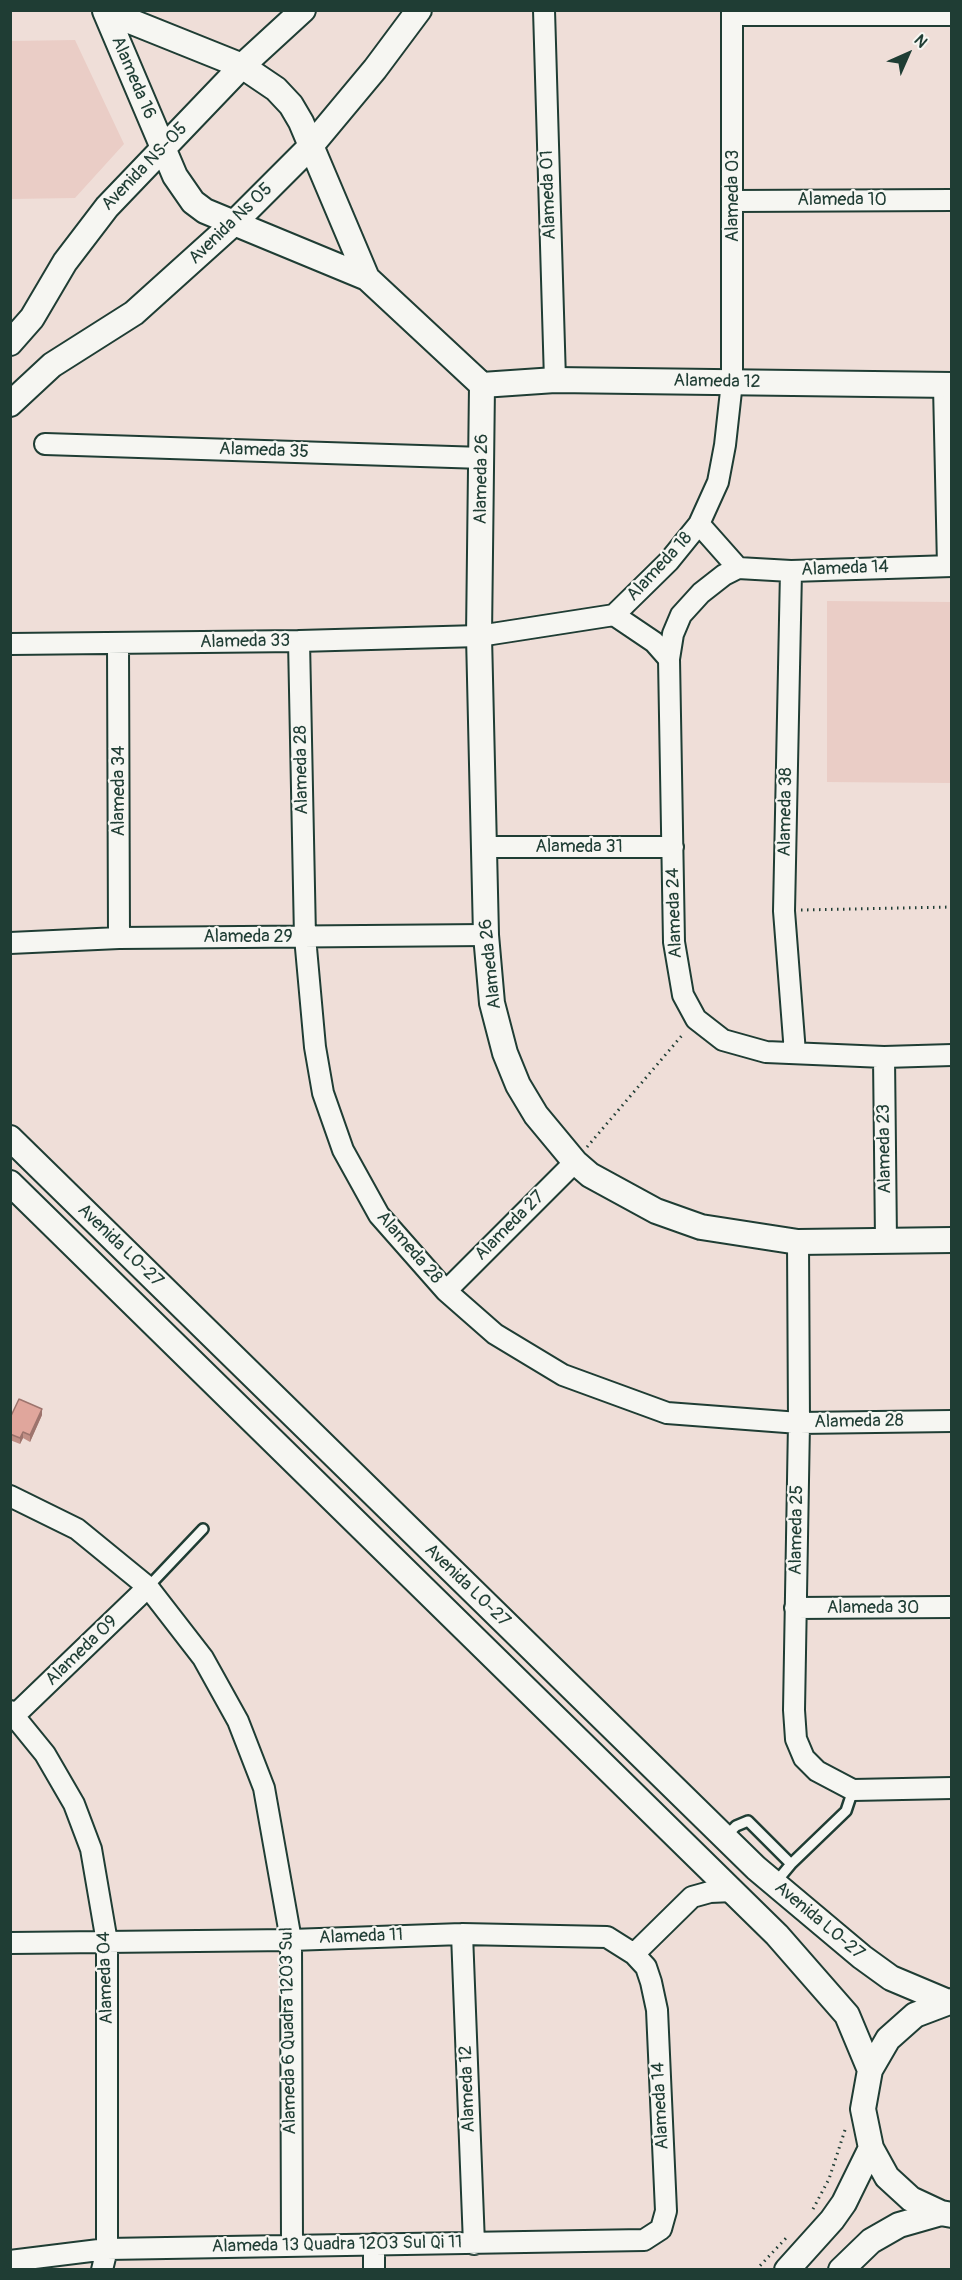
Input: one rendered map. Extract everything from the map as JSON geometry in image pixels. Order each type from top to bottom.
[{"type":"street","name":"Avenida NS-05","points":[[10,343],[32,318],[87,231],[242,66],[303,10]]},
{"type":"street","name":"Avenida Ns 05","points":[[10,404],[70,352],[134,313],[235,222],[310,147],[375,69],[419,10]]},
{"type":"street","name":"Alameda 01","points":[[544,10],[555,380]]},
{"type":"street","name":"Alameda 16","points":[[105,11],[242,66],[276,89],[291,105],[367,279]]},
{"type":"street","name":"Alameda 16","points":[[105,11],[175,176],[193,202],[205,211],[367,279],[482,385]]},
{"type":"street","points":[[732,13],[951,15]]},
{"type":"street","name":"Alameda 03","points":[[732,13],[732,382]]},
{"type":"street","name":"Alameda 10","points":[[733,201],[951,200]]},
{"type":"street","name":"Alameda 12","points":[[482,385],[555,380],[948,386]]},
{"type":"street","name":"Alameda 18","points":[[479,636],[614,615],[669,561],[699,524],[718,482],[732,382]]},
{"type":"street","name":"Alameda 26","points":[[482,385],[483,458],[479,636],[486,935],[492,1003],[505,1053],[518,1084],[536,1115],[574,1162],[621,1193],[656,1211],[701,1227],[798,1242],[951,1240]]},
{"type":"street","points":[[948,386],[950,566]]},
{"type":"street","name":"Alameda 35","points":[[45,444],[483,458]]},
{"type":"street","points":[[699,524],[738,568]]},
{"type":"street","name":"Alameda 14","points":[[738,568],[791,571],[950,566]]},
{"type":"street","name":"Alameda 24","points":[[738,568],[724,575],[701,593],[681,615],[673,634],[669,659],[674,942],[682,995],[696,1019],[723,1040],[742,1047],[766,1052],[884,1057],[951,1055]]},
{"type":"street","name":"Alameda 38","points":[[791,571],[784,911],[795,1053]]},
{"type":"street","points":[[614,615],[654,642],[669,659]]},
{"type":"street","name":"Alameda 33","points":[[10,644],[299,641],[479,636]]},
{"type":"street","name":"Alameda 28","points":[[299,641],[305,937],[315,1047],[323,1093],[343,1150],[379,1215],[446,1291],[495,1334],[574,1379],[667,1413],[799,1423],[951,1421]]},
{"type":"street","name":"Alameda 34","points":[[118,644],[119,938]]},
{"type":"street","name":"Alameda 31","points":[[485,848],[673,847]]},
{"type":"street","name":"Alameda 29","points":[[10,943],[119,938],[486,935]]},
{"type":"street","name":"Alameda 23","points":[[884,1057],[886,1241]]},
{"type":"street","name":"Avenida LO-27","points":[[10,1138],[724,1838],[774,1884],[891,1978],[950,2002]]},
{"type":"street","name":"Alameda 27","points":[[446,1291],[574,1162]]},
{"type":"street","name":"Avenida LO-27","points":[[10,1184],[777,1935],[847,2015],[870,2070]]},
{"type":"street","name":"Alameda 25","points":[[798,1242],[796,1739],[804,1758],[817,1771],[853,1790]]},
{"type":"street","name":"Alameda 6 Quadra 1203 Sul","points":[[10,1496],[77,1529],[148,1587],[203,1658],[238,1721],[264,1788],[291,1940],[292,2244]]},
{"type":"street","name":"Alameda 09","points":[[13,1712],[148,1587]]},
{"type":"street","name":"Alameda 30","points":[[795,1608],[951,1607]]},
{"type":"street","name":"Alameda 04","points":[[13,1712],[45,1754],[74,1804],[91,1849],[107,1942],[107,2249],[102,2270]]},
{"type":"street","points":[[853,1790],[951,1788]]},
{"type":"street","points":[[634,1954],[692,1897],[710,1892],[733,1891]]},
{"type":"street","name":"Alameda 12","points":[[462,1934],[474,2244]]},
{"type":"street","name":"Alameda 11","points":[[10,1943],[291,1940],[462,1934],[607,1937],[634,1954],[645,1966],[651,1982]]},
{"type":"street","name":"Alameda 14","points":[[651,1982],[657,2010],[666,2211],[661,2229]]},
{"type":"street","points":[[946,2214],[911,2199],[887,2177],[871,2148],[863,2109],[870,2070],[888,2039],[915,2015],[950,2002]]},
{"type":"street","points":[[787,2270],[832,2220],[844,2203],[871,2148]]},
{"type":"street","points":[[841,2270],[871,2241],[899,2225],[946,2214]]},
{"type":"street","name":"Alameda 13 Quadra 1203 Sul Qi 11","points":[[10,2261],[107,2249],[292,2244],[474,2244],[644,2240],[661,2229]]},
{"type":"street","points":[[374,2244],[374,2270]]},
{"type":"lane","points":[[148,1587],[203,1529]]},
{"type":"lane","points":[[774,1884],[791,1864],[846,1811],[853,1790]]},
{"type":"lane","points":[[724,1838],[736,1826],[748,1821],[791,1864]]},
{"type":"path","points":[[784,911],[951,907]]},
{"type":"path","points":[[574,1162],[696,1019]]},
{"type":"path","points":[[811,2212],[829,2179],[846,2127]]},
{"type":"path","points":[[756,2270],[795,2228]]},
{"type":"shaded area","points":[[75,40],[124,144],[75,198],[11,199],[11,41]]},
{"type":"shaded area","points":[[827,601],[951,602],[951,783],[827,782]]},
{"type":"building","points":[[19,1399],[42,1409],[30,1435],[23,1432],[20,1438],[10,1434],[10,1418]]}]
